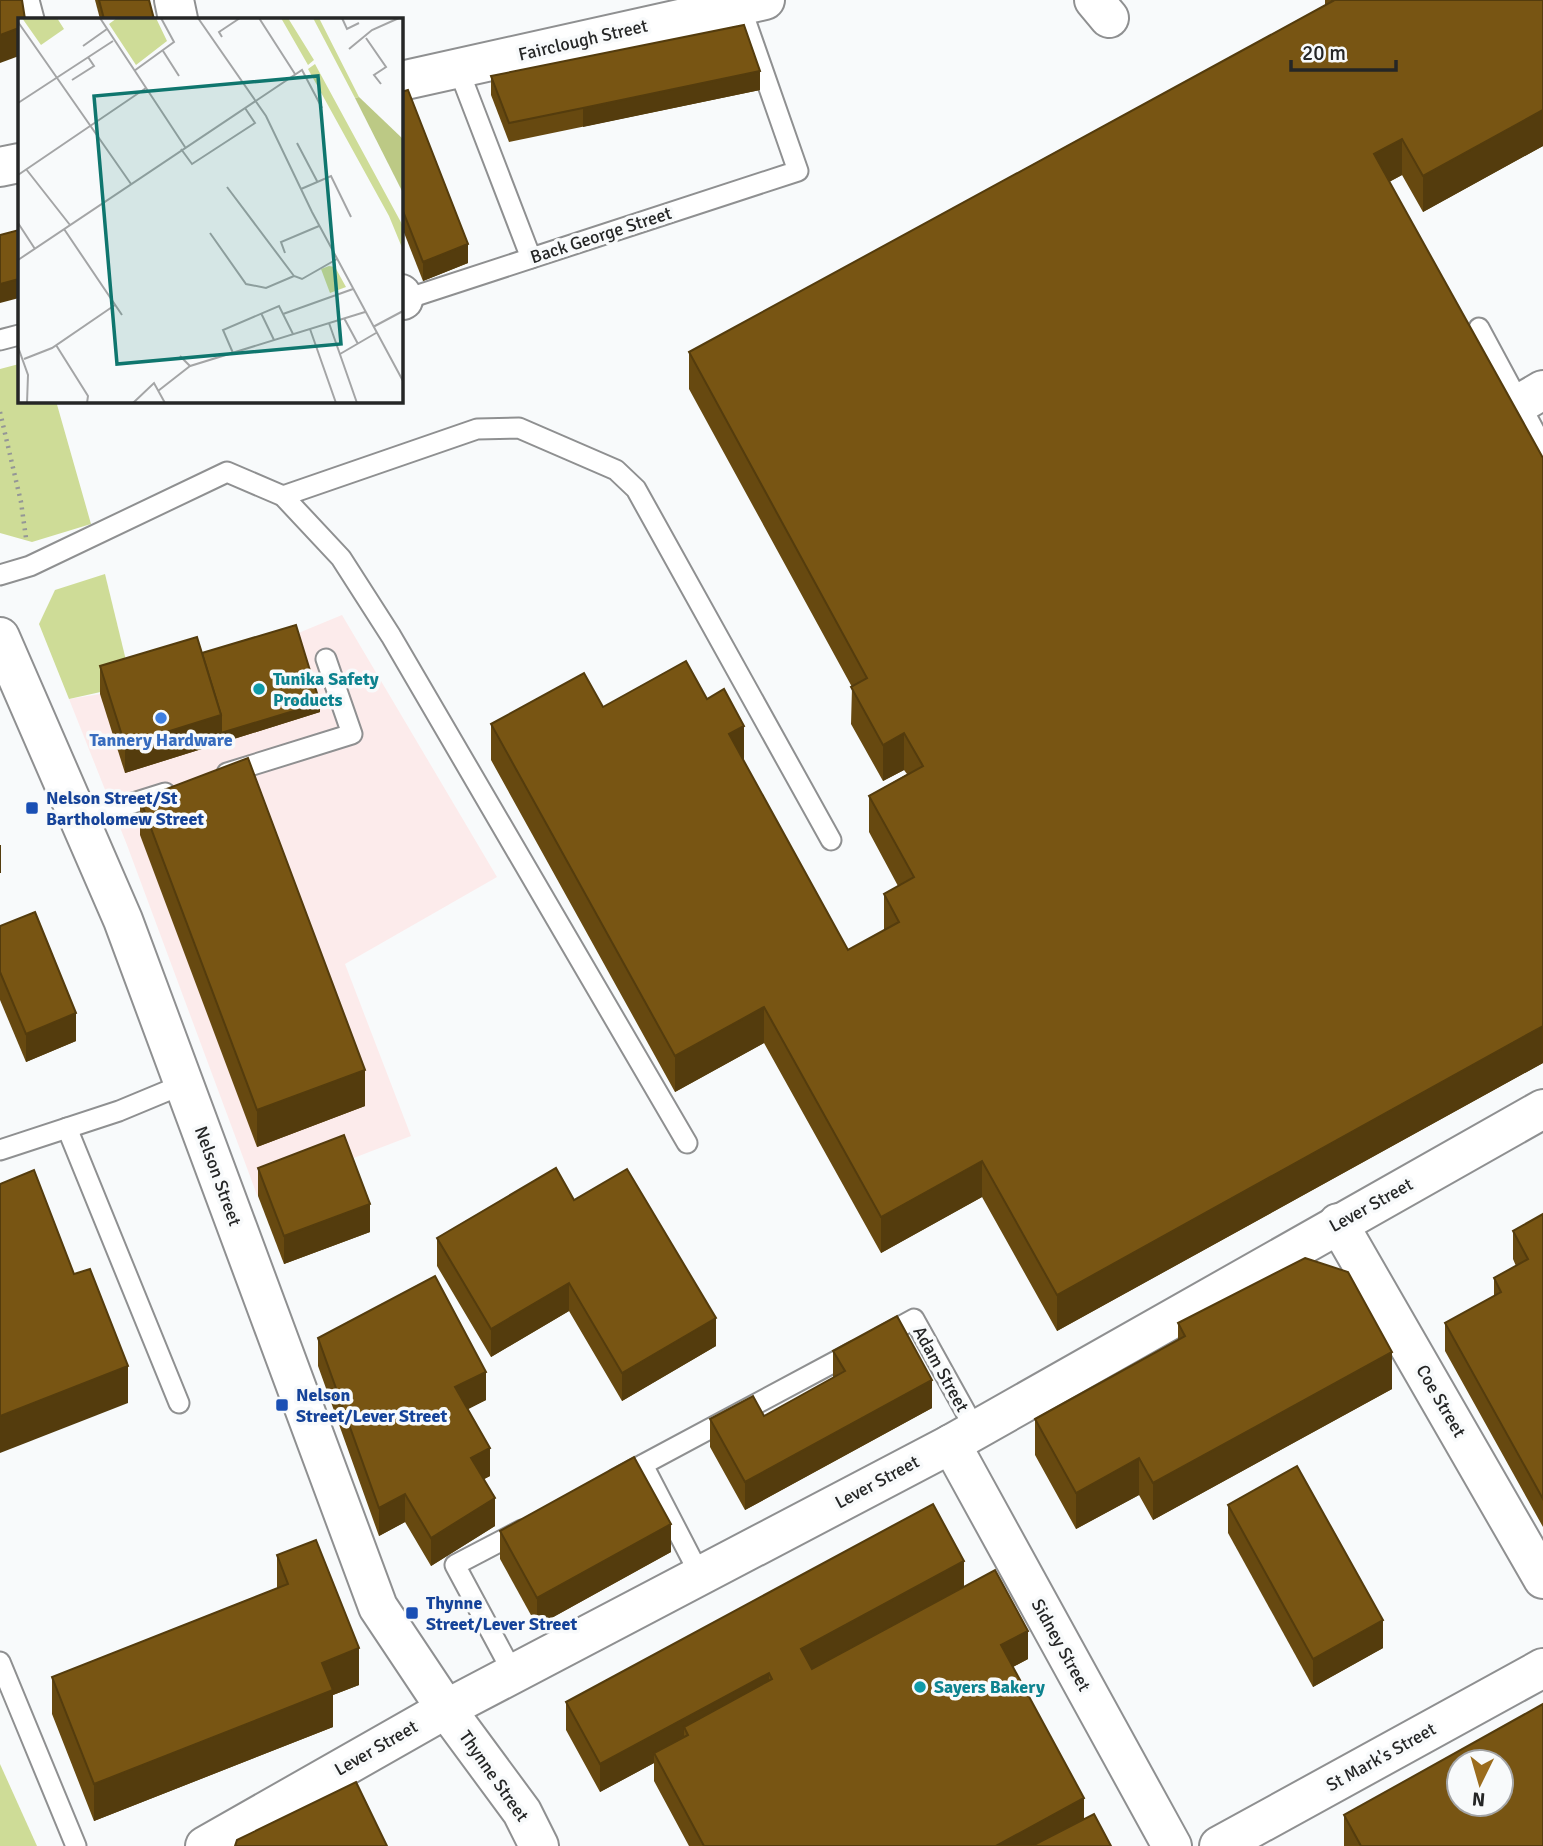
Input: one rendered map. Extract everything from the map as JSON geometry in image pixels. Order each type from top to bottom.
[{"type":"street","points":[[174,0],[178,18]]},
{"type":"street","name":"Fairclough Street","points":[[402,81],[753,2]]},
{"type":"street","points":[[0,167],[18,163]]},
{"type":"street","name":"Nelson Street","points":[[0,637],[123,920],[378,1607],[446,1709]]},
{"type":"street","name":"Lever Street","points":[[205,1846],[446,1709],[963,1436],[1543,1109]]},
{"type":"street","name":"Coe Street","points":[[1338,1223],[1543,1578]]},
{"type":"street","name":"Sidney Street","points":[[963,1436],[1172,1846]]},
{"type":"street","name":"St Mark's Street","points":[[1219,1846],[1543,1668]]},
{"type":"street","name":"Thynne Street","points":[[446,1709],[522,1812],[539,1846]]},
{"type":"lane","points":[[29,0],[34,18]]},
{"type":"lane","name":"Back George Street","points":[[402,297],[531,258],[798,170],[753,2]]},
{"type":"lane","points":[[458,68],[531,258]]},
{"type":"lane","points":[[1479,328],[1531,397],[1543,447]]},
{"type":"lane","points":[[0,340],[18,335]]},
{"type":"lane","points":[[283,496],[477,429],[519,428],[616,470],[636,489],[831,841]]},
{"type":"lane","points":[[0,575],[30,566],[227,472],[283,496],[341,558],[391,636],[687,1143]]},
{"type":"lane","points":[[209,779],[352,734],[327,659]]},
{"type":"lane","points":[[79,820],[183,787]]},
{"type":"lane","points":[[0,1150],[119,1111],[184,1084]]},
{"type":"lane","points":[[66,1128],[178,1403]]},
{"type":"lane","name":"Adam Street","points":[[596,1490],[914,1319],[963,1436]]},
{"type":"lane","points":[[643,1465],[700,1574]]},
{"type":"lane","points":[[513,1673],[454,1565],[537,1521]]},
{"type":"lane","points":[[0,1662],[76,1846]]},
{"type":"path","points":[[0,412],[20,502],[30,566]]},
{"type":"shaded area","points":[[342,615],[497,877],[345,964],[411,1136],[257,1195],[127,845],[69,699],[100,694],[296,634]]},
{"type":"green space","points":[[18,364],[18,402],[56,402],[91,524],[32,542],[0,533],[0,369]]},
{"type":"green space","points":[[105,574],[132,685],[69,699],[39,624],[55,590]]},
{"type":"green space","points":[[0,1764],[37,1846],[0,1846]]},
{"type":"building","points":[[0,0],[22,0],[25,18],[18,18],[18,28],[0,35]]},
{"type":"building","points":[[99,0],[149,0],[154,18],[104,18]]},
{"type":"building","points":[[1332,0],[1543,0],[1543,110],[1423,176],[1402,139],[1374,154],[1543,458],[1543,1026],[1057,1295],[982,1161],[881,1217],[764,1007],[675,1056],[491,724],[584,673],[603,707],[686,661],[707,699],[724,689],[744,726],[729,734],[848,950],[899,922],[884,894],[914,877],[869,796],[923,766],[904,733],[883,745],[851,687],[867,678],[689,352]]},
{"type":"building","points":[[744,25],[760,71],[509,123],[491,76]]},
{"type":"building","points":[[408,90],[468,244],[423,262],[402,209],[402,92]]},
{"type":"building","points":[[18,230],[18,279],[0,284],[0,235]]},
{"type":"building","name":"Tunika Safety Products","points":[[296,625],[320,703],[221,733],[221,715],[202,653]]},
{"type":"building","name":"Tannery Hardware","points":[[197,637],[221,715],[125,745],[100,666]]},
{"type":"building","points":[[248,758],[365,1070],[257,1110],[140,799]]},
{"type":"building","points":[[35,912],[76,1013],[26,1034],[0,972],[0,926]]},
{"type":"building","points":[[344,1135],[370,1204],[284,1236],[258,1168]]},
{"type":"building","points":[[556,1168],[574,1200],[627,1169],[716,1318],[622,1373],[569,1283],[491,1329],[437,1238]]},
{"type":"building","points":[[34,1170],[74,1274],[90,1269],[128,1366],[0,1416],[0,1184]]},
{"type":"building","points":[[1543,1214],[1543,1499],[1445,1323],[1501,1292],[1494,1278],[1528,1259],[1513,1231]]},
{"type":"building","points":[[1305,1258],[1348,1272],[1392,1352],[1153,1483],[1139,1458],[1076,1493],[1035,1419],[1185,1336],[1178,1323]]},
{"type":"building","points":[[435,1276],[486,1372],[455,1387],[490,1448],[471,1458],[495,1498],[431,1538],[405,1494],[379,1508],[318,1338]]},
{"type":"building","points":[[897,1316],[932,1380],[745,1482],[710,1419],[753,1396],[764,1416],[845,1371],[833,1351]]},
{"type":"building","points":[[634,1457],[671,1524],[537,1598],[500,1531]]},
{"type":"building","points":[[1297,1466],[1383,1620],[1313,1659],[1228,1505]]},
{"type":"building","name":"Sayers Bakery","points":[[933,1504],[964,1561],[801,1649],[812,1669],[995,1570],[1028,1631],[1001,1645],[1084,1798],[996,1846],[704,1846],[654,1753],[688,1735],[684,1727],[772,1679],[769,1673],[600,1764],[566,1702]]},
{"type":"building","points":[[316,1540],[359,1648],[322,1663],[333,1690],[94,1784],[52,1677],[288,1584],[277,1555]]},
{"type":"building","points":[[1543,1704],[1543,1846],[1361,1846],[1344,1815],[1445,1759],[1445,1818],[1515,1818],[1515,1748],[1464,1748]]},
{"type":"building","points":[[356,1782],[387,1846],[235,1846],[237,1840]]},
{"type":"building","points":[[1094,1814],[1111,1846],[1032,1846]]},
{"type":"place","name":"Tunika Safety Products","points":[[259,689]]},
{"type":"place","name":"Tannery Hardware","points":[[161,718]]},
{"type":"place","name":"Nelson Street/St Bartholomew Street","points":[[32,808]]},
{"type":"place","name":"Nelson Street/Lever Street","points":[[282,1405]]},
{"type":"place","name":"Thynne Street/Lever Street","points":[[412,1613]]},
{"type":"place","name":"Sayers Bakery","points":[[920,1687]]}]
